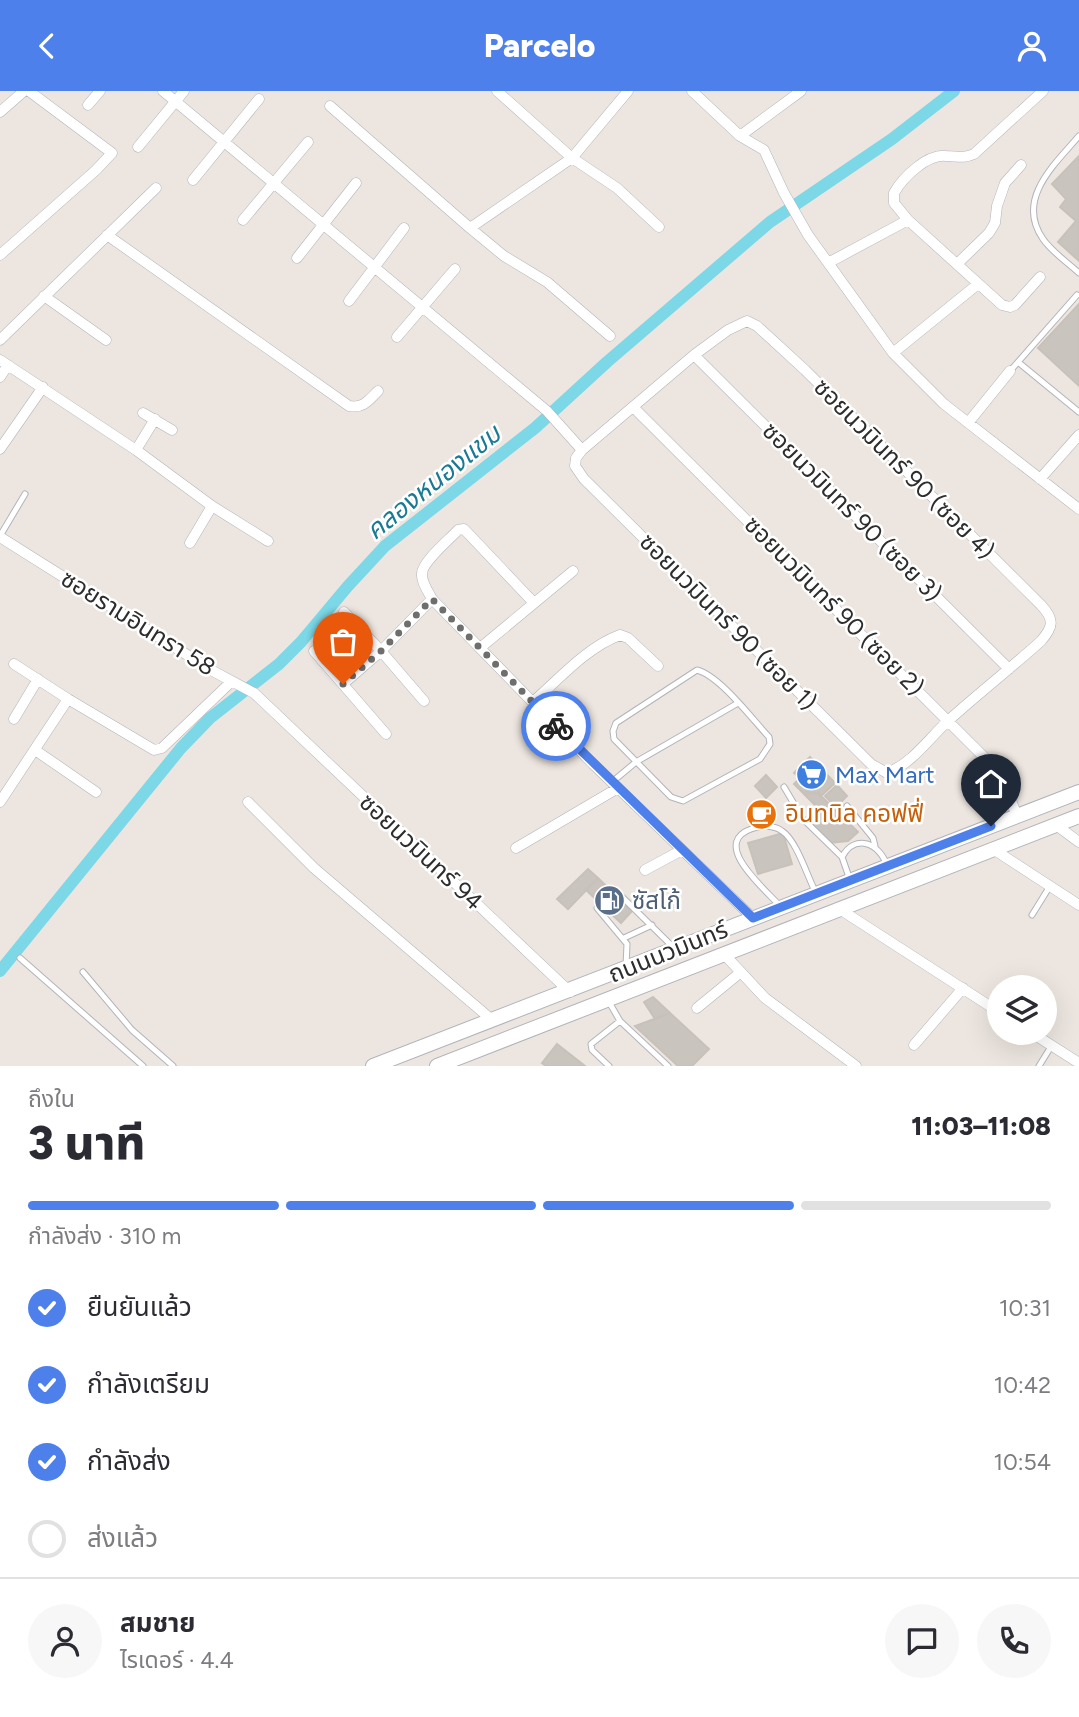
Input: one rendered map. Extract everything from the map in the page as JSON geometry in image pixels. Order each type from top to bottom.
[{"type":"main road","name":"ถนนนวมินทร์","points":[[373,1066],[570,992],[1079,792]]},
{"type":"main road","name":"ถนนนวมินทร์","points":[[437,1066],[1079,816]]},
{"type":"main road","points":[[570,992],[577,1012]]},
{"type":"street","points":[[0,112],[27,91],[112,153],[0,255]]},
{"type":"street","points":[[88,105],[100,91]]},
{"type":"street","points":[[163,91],[547,411],[582,450],[694,355]]},
{"type":"street","points":[[138,147],[184,91]]},
{"type":"street","points":[[497,91],[572,158],[617,188],[659,227]]},
{"type":"street","points":[[470,228],[572,158],[628,91]]},
{"type":"street","points":[[692,91],[740,136],[764,150],[794,210],[828,263],[893,353],[944,404],[1079,509]]},
{"type":"street","points":[[740,136],[801,91]]},
{"type":"street","points":[[1041,277],[1015,305],[1002,305],[908,220],[894,203],[894,193],[899,184],[933,157],[946,155],[964,158],[974,154],[1042,91]]},
{"type":"street","points":[[193,180],[259,99]]},
{"type":"street","points":[[330,106],[504,256],[547,282],[610,336]]},
{"type":"street","points":[[243,220],[308,142]]},
{"type":"street","points":[[957,264],[989,233],[995,223],[997,206],[1005,183],[1020,165]]},
{"type":"street","points":[[297,258],[356,183]]},
{"type":"street","points":[[1,338],[156,188]]},
{"type":"street","points":[[828,263],[908,220]]},
{"type":"street","points":[[349,301],[404,228]]},
{"type":"street","points":[[107,235],[349,406],[357,408],[364,405],[378,391]]},
{"type":"street","points":[[397,337],[455,269]]},
{"type":"street","points":[[893,353],[978,284]]},
{"type":"street","points":[[44,296],[106,339]]},
{"type":"street","name":"ซอยนวมินทร์ 90 (ซอย 4)","points":[[694,355],[728,330],[747,321],[757,326],[825,389],[1049,613],[1053,622],[1051,629],[1009,669]]},
{"type":"street","name":"ซอยนวมินทร์ 90 (ซอย 3)","points":[[694,355],[1009,669]]},
{"type":"street","points":[[0,377],[4,362],[136,450],[212,506],[268,541]]},
{"type":"street","points":[[968,423],[1010,371]]},
{"type":"street","points":[[0,449],[43,387]]},
{"type":"street","name":"ซอยนวมินทร์ 90 (ซอย 2)","points":[[634,408],[949,720],[1002,777],[1017,816]]},
{"type":"street","points":[[143,413],[172,430]]},
{"type":"street","points":[[136,450],[155,419]]},
{"type":"street","points":[[1040,479],[1079,435]]},
{"type":"street","name":"ซอยนวมินทร์ 90 (ซอย 1)","points":[[582,450],[576,458],[575,466],[584,479],[871,764],[887,773],[898,769],[949,720]]},
{"type":"street","points":[[190,543],[212,506]]},
{"type":"street","points":[[534,603],[464,529],[458,530],[424,564],[421,574],[432,599],[615,785],[753,918]]},
{"type":"street","name":"ซอยรามอินทรา 58","points":[[0,536],[254,693],[273,712]]},
{"type":"street","points":[[480,648],[573,571]]},
{"type":"street","points":[[343,684],[381,651],[432,599]]},
{"type":"street","points":[[344,612],[424,701]]},
{"type":"street","points":[[533,702],[608,639],[620,635],[628,638],[657,666]]},
{"type":"street","points":[[314,651],[386,734]]},
{"type":"street","points":[[14,664],[154,750],[162,748],[234,682]]},
{"type":"street","points":[[949,720],[1009,669]]},
{"type":"street","points":[[14,719],[38,679]]},
{"type":"street","points":[[0,802],[68,699]]},
{"type":"street","name":"ซอยนวมินทร์ 94","points":[[273,712],[570,992]]},
{"type":"street","points":[[35,750],[96,792]]},
{"type":"street","points":[[516,848],[615,785]]},
{"type":"street","points":[[248,802],[314,867],[492,1020]]},
{"type":"street","points":[[1056,825],[1079,842]]},
{"type":"street","points":[[993,849],[1079,905]]},
{"type":"street","points":[[645,870],[682,851]]},
{"type":"street","points":[[838,908],[987,1004]]},
{"type":"street","points":[[723,953],[765,998],[856,1066]]},
{"type":"street","points":[[697,1009],[741,972]]},
{"type":"street","points":[[914,1045],[963,988]]},
{"type":"street","points":[[1052,1045],[1079,1063]]},
{"type":"lane","points":[[1079,136],[1041,179],[1034,200],[1036,227],[1044,240],[1079,273]]},
{"type":"lane","points":[[1010,371],[1077,295]]},
{"type":"lane","points":[[1018,362],[1079,412]]},
{"type":"lane","points":[[0,536],[25,494]]},
{"type":"lane","points":[[697,670],[704,671],[769,737],[770,744],[760,759],[682,801],[671,797],[636,762],[614,739],[614,727],[697,670]]},
{"type":"lane","points":[[615,785],[636,762],[737,703]]},
{"type":"lane","points":[[784,787],[803,819],[842,857],[850,880]]},
{"type":"lane","points":[[847,806],[873,838],[875,847],[887,866]]},
{"type":"lane","points":[[781,907],[735,851],[736,839],[741,833],[752,828],[760,826],[782,831],[791,840],[816,894]]},
{"type":"lane","points":[[842,857],[847,850],[858,844],[875,847]]},
{"type":"lane","points":[[1032,915],[1050,886]]},
{"type":"lane","points":[[626,969],[627,944],[624,937],[597,908],[614,888],[675,949]]},
{"type":"lane","points":[[624,937],[652,925]]},
{"type":"lane","points":[[20,958],[143,1066]]},
{"type":"lane","points":[[83,972],[132,1030],[173,1066]]},
{"type":"lane","points":[[607,999],[620,1021],[666,1065]]},
{"type":"lane","points":[[609,1066],[592,1050],[590,1044],[620,1021]]},
{"type":"lane","points":[[1039,1066],[1052,1045]]},
{"type":"building","points":[[1079,156],[1079,261],[1058,242],[1076,221],[1060,207],[1066,199],[1052,184]]},
{"type":"building","points":[[1079,304],[1079,386],[1038,348]]},
{"type":"building","name":"Max Mart","points":[[810,757],[835,783],[821,796],[818,793],[804,794],[794,784],[800,778],[794,773]]},
{"type":"building","points":[[766,775],[777,787],[766,798],[755,786]]},
{"type":"building","points":[[837,785],[847,796],[836,807],[825,796]]},
{"type":"building","points":[[805,792],[818,793],[858,832],[848,841],[829,843],[809,822],[820,810]]},
{"type":"building","points":[[783,833],[792,864],[758,874],[748,843]]},
{"type":"building","points":[[588,869],[598,878],[568,909],[557,899]]},
{"type":"building","name":"ซัสโก้","points":[[598,878],[632,911],[621,923],[586,890]]},
{"type":"building","points":[[653,997],[670,1013],[655,1019],[644,1002]]},
{"type":"building","points":[[670,1013],[709,1049],[692,1066],[678,1066],[635,1026]]},
{"type":"building","points":[[557,1044],[585,1066],[546,1066],[542,1063]]},
{"type":"waterway","name":"คลองหนองแขม","points":[[0,971],[181,748],[210,718],[279,664],[385,546],[535,428],[607,362],[770,222],[892,139],[954,91]]},
{"type":"way so far","points":[[343,684],[381,651],[432,599],[556,726]]},
{"type":"place","name":"Max Mart","points":[[812,775]]},
{"type":"place","name":"อินทนิล คอฟฟี่","points":[[762,814]]},
{"type":"place","name":"ซัสโก้","points":[[609,901]]},
{"type":"route","points":[[556,726],[753,918],[991,826]]}]
